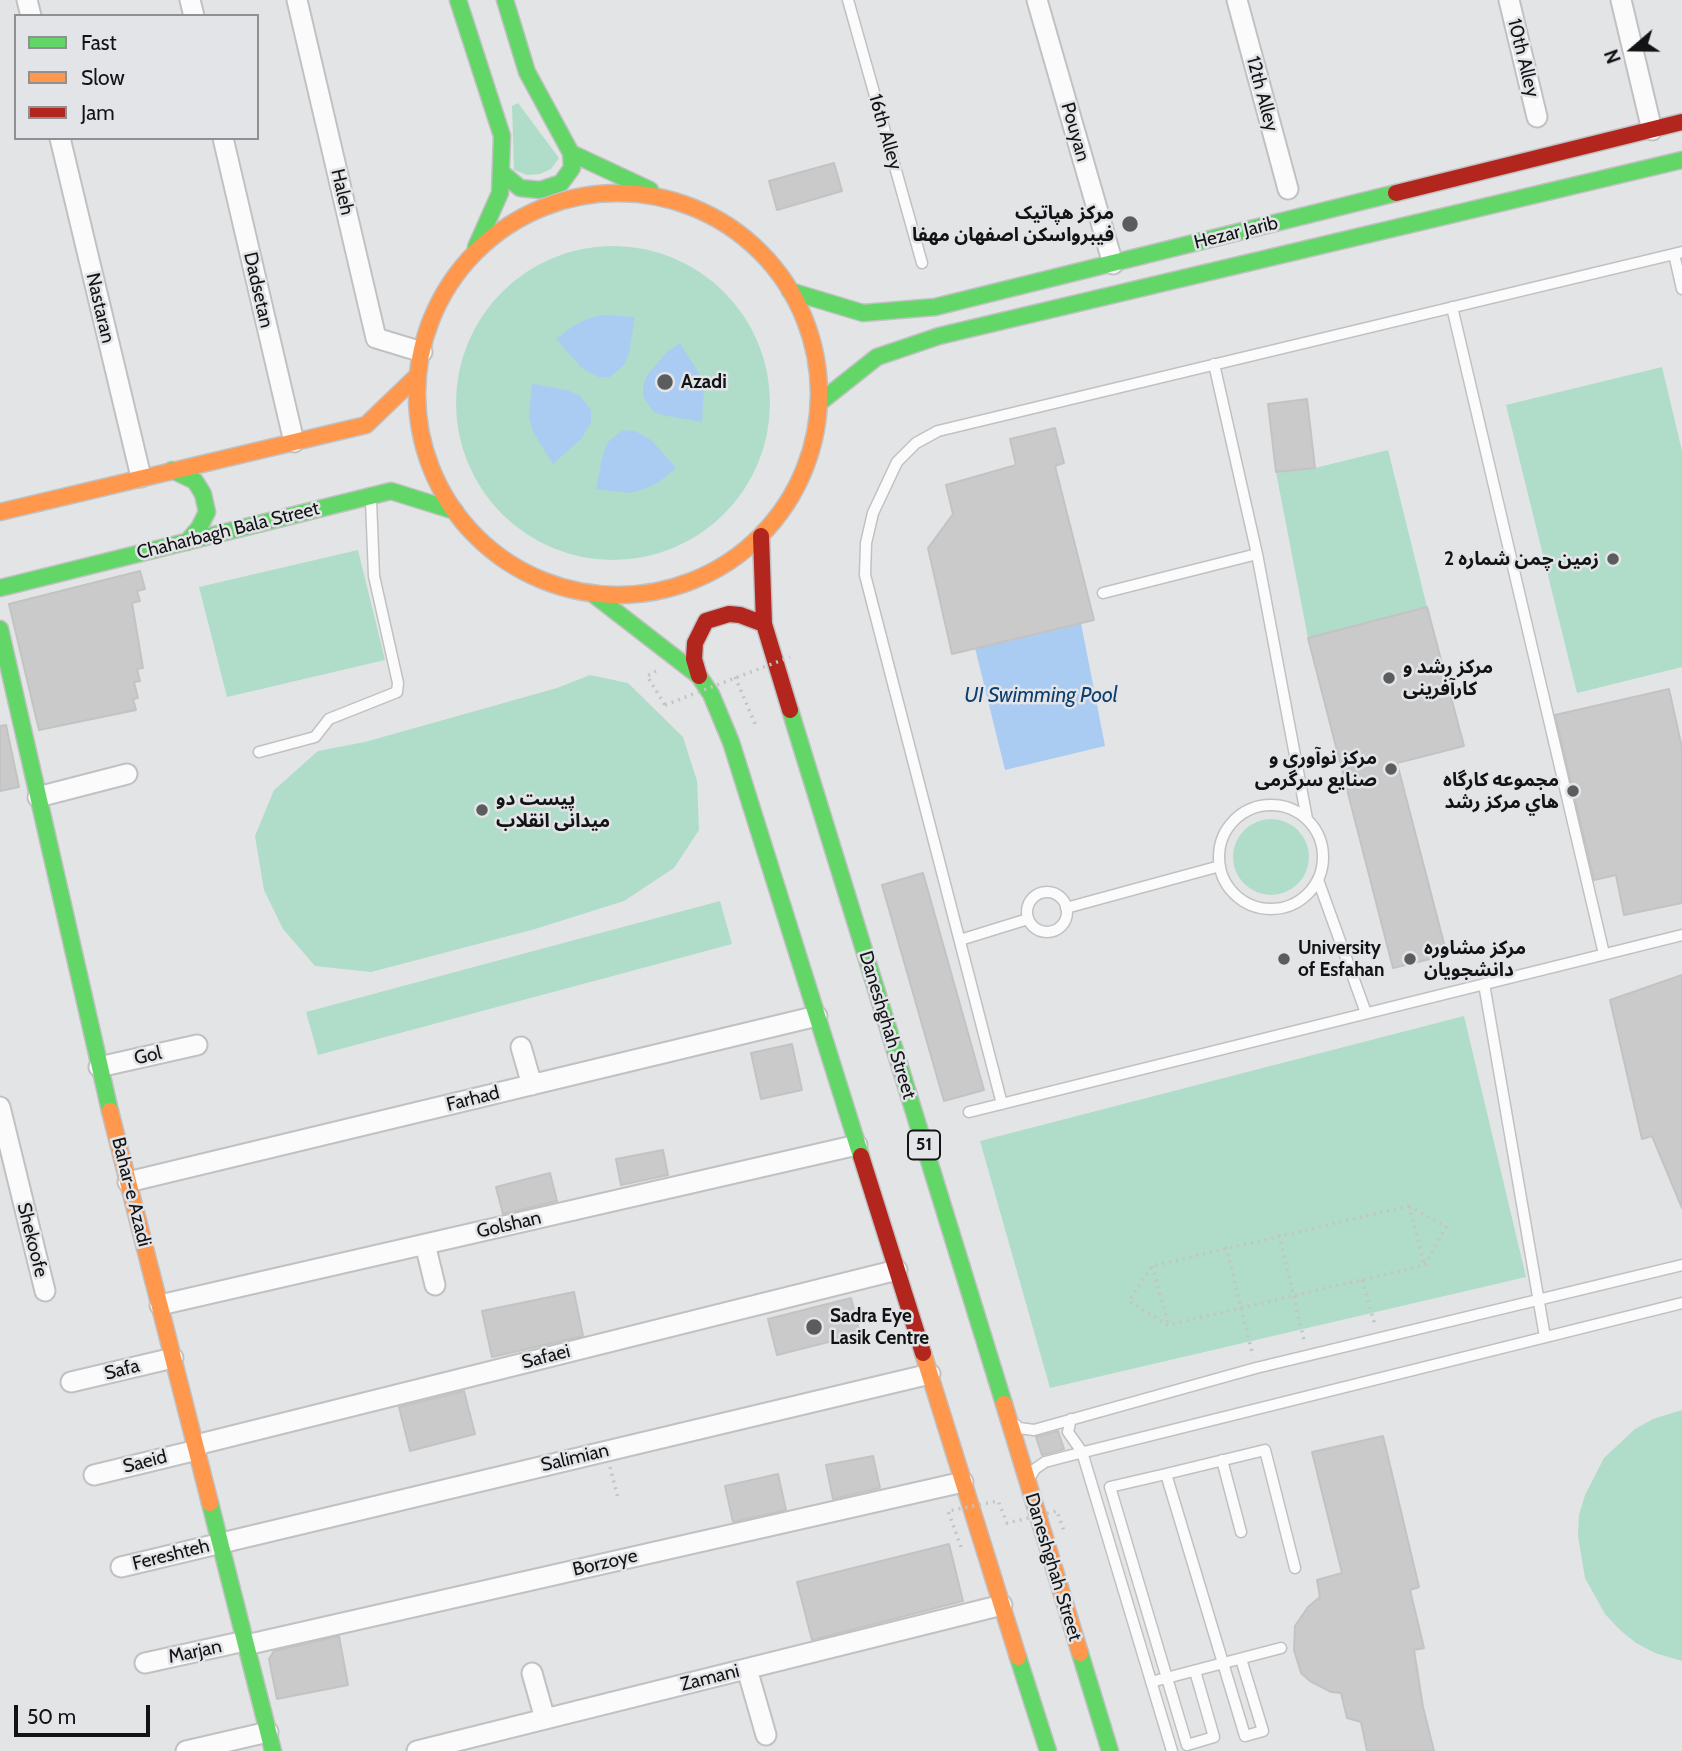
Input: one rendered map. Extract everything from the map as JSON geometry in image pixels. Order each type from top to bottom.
[{"type":"main road","points":[[458,0],[502,136],[500,193],[473,255]]},
{"type":"main road","points":[[501,172],[520,188],[540,190],[561,183],[572,168],[571,153],[527,72],[505,0]]},
{"type":"main road","name":"Hezar Jarib","points":[[790,291],[863,313],[935,307],[1682,122]]},
{"type":"main road","points":[[571,153],[710,216],[741,236],[768,261],[790,291],[807,326],[816,364],[818,403],[814,440],[802,475],[785,507],[761,536],[733,560],[701,578],[678,586],[630,596],[593,594],[553,585],[515,567],[482,542],[455,511],[436,480],[424,446],[418,411],[418,374],[433,316],[450,284],[473,255],[500,231],[532,212],[567,200],[615,194],[640,194],[676,202]]},
{"type":"main road","name":"Hezar Jarib","points":[[818,403],[877,357],[939,335],[1682,160]]},
{"type":"main road","points":[[1241,232],[1249,264]]},
{"type":"main road","points":[[0,512],[366,425],[418,374]]},
{"type":"main road","points":[[172,470],[195,481],[203,494],[207,512],[187,542]]},
{"type":"main road","name":"Chaharbagh Bala Street","points":[[0,588],[391,491],[455,511]]},
{"type":"main road","name":"Daneshghah Street","points":[[761,536],[764,624],[1110,1751]]},
{"type":"main road","points":[[593,594],[699,676]]},
{"type":"main road","points":[[764,624],[729,614],[706,621],[695,643],[694,659],[699,676],[711,694],[731,742],[1048,1751]]},
{"type":"main road","name":"Bahar-e Azadi","points":[[0,629],[99,1067],[270,1742]]},
{"type":"street","name":"Haleh","points":[[297,0],[376,338],[422,352]]},
{"type":"street","name":"Pouyan","points":[[1037,0],[1113,264]]},
{"type":"street","name":"12th Alley","points":[[1237,0],[1288,189]]},
{"type":"street","name":"10th Alley","points":[[1509,0],[1537,117]]},
{"type":"street","points":[[1621,0],[1652,130]]},
{"type":"street","name":"Nastaran","points":[[60,140],[141,477]]},
{"type":"street","name":"Dadsetan","points":[[223,140],[294,442]]},
{"type":"street","points":[[38,797],[127,774]]},
{"type":"street","name":"Farhad","points":[[128,1182],[817,1017]]},
{"type":"street","points":[[521,1046],[532,1085]]},
{"type":"street","name":"Gol","points":[[99,1067],[197,1047]]},
{"type":"street","name":"Shekoofe","points":[[0,1107],[45,1291]]},
{"type":"street","name":"Golshan","points":[[160,1305],[858,1145]]},
{"type":"street","points":[[425,1244],[435,1285]]},
{"type":"street","name":"Safaei","points":[[196,1447],[897,1270]]},
{"type":"street","name":"Safa","points":[[71,1382],[173,1358]]},
{"type":"street","name":"Salimian","points":[[220,1543],[930,1374]]},
{"type":"street","name":"Saeid","points":[[94,1475],[196,1447]]},
{"type":"street","name":"Borzoye","points":[[245,1643],[963,1482]]},
{"type":"street","name":"Fereshteh","points":[[121,1567],[220,1543]]},
{"type":"street","name":"Zamani","points":[[417,1751],[1002,1605]]},
{"type":"street","name":"Marjan","points":[[145,1663],[245,1643]]},
{"type":"street","points":[[747,1669],[766,1735]]},
{"type":"street","points":[[533,1673],[545,1719]]},
{"type":"street","points":[[186,1751],[270,1742]]},
{"type":"lane","name":"16th Alley","points":[[848,0],[922,263]]},
{"type":"lane","points":[[1002,1104],[865,575],[866,544],[873,513],[897,462],[915,443],[938,432],[1678,253],[1682,289]]},
{"type":"lane","points":[[1452,307],[1604,954]]},
{"type":"lane","points":[[1214,364],[1257,554],[1307,819]]},
{"type":"lane","points":[[260,752],[315,737],[329,719],[397,692],[398,683],[374,576],[371,496]]},
{"type":"lane","points":[[1103,593],[1257,554]]},
{"type":"lane","points":[[1259,806],[1291,808],[1307,819],[1318,834],[1323,849],[1322,867],[1310,892],[1299,901],[1282,908],[1251,905],[1235,894],[1226,883],[1220,866],[1220,849],[1230,825],[1245,812],[1259,806]]},
{"type":"lane","points":[[1066,908],[1220,866]]},
{"type":"lane","points":[[1318,880],[1366,1013]]},
{"type":"lane","points":[[1045,892],[1057,896],[1066,908],[1064,922],[1053,931],[1042,932],[1028,919],[1029,903],[1045,892]]},
{"type":"lane","points":[[960,940],[1028,919]]},
{"type":"lane","points":[[969,1112],[1682,935]]},
{"type":"lane","points":[[1484,984],[1545,1337]]},
{"type":"lane","points":[[1008,1419],[1019,1427],[1034,1430],[1256,1368],[1682,1265]]},
{"type":"lane","points":[[1027,1484],[1035,1469],[1045,1462],[1682,1303]]},
{"type":"lane","points":[[1071,1419],[1069,1432],[1082,1452],[1172,1751]]},
{"type":"lane","points":[[1195,1671],[1214,1737],[1187,1745],[1110,1487],[1265,1450],[1294,1568]]},
{"type":"lane","points":[[1222,1460],[1241,1532]]},
{"type":"lane","points":[[1166,1474],[1245,1736],[1263,1731],[1241,1659]]},
{"type":"lane","points":[[1151,1682],[1281,1648]]},
{"type":"path","points":[[648,676],[665,705],[790,657]]},
{"type":"path","points":[[736,677],[755,726]]},
{"type":"path","points":[[1409,1206],[1425,1265]]},
{"type":"path","points":[[1409,1206],[1446,1227],[1425,1265],[1168,1325],[1129,1301],[1152,1266],[1409,1206]]},
{"type":"path","points":[[1279,1235],[1308,1356]]},
{"type":"path","points":[[1226,1247],[1256,1368]]},
{"type":"path","points":[[1152,1266],[1168,1325]]},
{"type":"path","points":[[1362,1280],[1379,1339]]},
{"type":"path","points":[[606,1451],[618,1498]]},
{"type":"path","points":[[961,1547],[948,1511],[998,1502],[1007,1523],[1057,1511],[1064,1531]]},
{"type":"green space","points":[[518,103],[559,158],[551,169],[540,174],[527,175],[514,170],[512,106]]},
{"type":"green space","points":[[613,246],[644,249],[673,258],[700,273],[724,292],[743,316],[758,343],[767,372],[770,403],[767,434],[758,463],[743,490],[724,514],[700,533],[673,548],[644,557],[613,560],[582,557],[553,548],[526,533],[502,514],[483,490],[468,463],[459,434],[456,403],[459,372],[468,343],[483,316],[502,292],[526,273],[553,258],[582,249]]},
{"type":"green space","name":"زمین چمن شماره 2","points":[[1662,367],[1682,451],[1682,667],[1577,693],[1506,405]]},
{"type":"green space","points":[[1388,450],[1427,607],[1308,638],[1276,472],[1315,468]]},
{"type":"green space","points":[[358,550],[385,660],[227,697],[199,587]]},
{"type":"green space","name":"پیست دو میدانی انقلاب","points":[[590,675],[628,683],[683,737],[697,781],[699,830],[674,868],[624,901],[535,929],[371,972],[315,966],[283,929],[264,890],[255,836],[274,790],[318,751],[365,742],[557,688]]},
{"type":"green space","points":[[1264,819],[1278,819],[1292,825],[1303,836],[1309,857],[1306,872],[1298,884],[1278,895],[1264,895],[1250,889],[1239,878],[1233,864],[1233,850],[1239,836],[1250,825]]},
{"type":"green space","points":[[720,901],[732,944],[318,1055],[306,1012]]},
{"type":"green space","points":[[1464,1016],[1526,1277],[1050,1388],[980,1141]]},
{"type":"green space","points":[[1682,1410],[1682,1661],[1655,1653],[1636,1643],[1605,1614],[1585,1578],[1578,1536],[1579,1515],[1585,1495],[1604,1458],[1635,1429],[1653,1419]]},
{"type":"water","points":[[602,315],[635,317],[629,353],[624,365],[610,377],[598,377],[582,368],[556,339],[573,326]]},
{"type":"water","points":[[680,343],[700,375],[704,389],[702,422],[654,412],[643,397],[647,375],[667,352]]},
{"type":"water","points":[[532,384],[567,390],[580,396],[591,410],[591,422],[582,438],[553,464],[533,432],[529,417]]},
{"type":"water","points":[[623,430],[635,431],[651,440],[676,468],[659,482],[629,493],[596,489],[608,442]]},
{"type":"water","name":"UI Swimming Pool","points":[[1081,623],[1105,746],[1005,770],[975,648]]},
{"type":"building","points":[[834,163],[842,191],[777,210],[769,181]]},
{"type":"building","points":[[1307,399],[1315,468],[1276,472],[1268,404]]},
{"type":"building","points":[[1055,428],[1064,463],[1055,466],[1094,620],[952,654],[928,548],[953,514],[946,485],[1016,465],[1010,439]]},
{"type":"building","points":[[140,571],[145,589],[137,591],[140,601],[132,603],[143,668],[137,669],[140,681],[134,682],[138,698],[133,699],[136,710],[39,730],[9,604]]},
{"type":"building","points":[[1427,607],[1464,746],[1397,763],[1447,955],[1393,968],[1308,638]]},
{"type":"building","points":[[1669,689],[1682,748],[1682,903],[1624,915],[1616,875],[1594,880],[1555,715]]},
{"type":"building","points":[[6,725],[19,787],[0,791],[0,726]]},
{"type":"building","points":[[923,873],[984,1090],[944,1101],[882,885]]},
{"type":"building","points":[[1682,975],[1682,1208],[1652,1136],[1642,1139],[1610,1000]]},
{"type":"building","points":[[792,1044],[802,1090],[761,1099],[751,1053]]},
{"type":"building","points":[[663,1150],[668,1175],[621,1185],[616,1159]]},
{"type":"building","points":[[550,1173],[557,1201],[503,1214],[496,1187]]},
{"type":"building","points":[[574,1292],[583,1336],[492,1357],[482,1311]]},
{"type":"building","name":"Sadra Eye Lasik Centre","points":[[851,1298],[860,1334],[777,1355],[768,1319]]},
{"type":"building","points":[[464,1391],[475,1434],[410,1451],[399,1407]]},
{"type":"building","points":[[1058,1431],[1064,1449],[1042,1455],[1036,1437]]},
{"type":"building","points":[[1383,1436],[1419,1587],[1410,1590],[1424,1648],[1414,1650],[1423,1707],[1434,1751],[1367,1751],[1361,1722],[1347,1718],[1341,1693],[1331,1692],[1301,1673],[1294,1650],[1295,1626],[1308,1607],[1320,1597],[1317,1580],[1342,1573],[1312,1452]]},
{"type":"building","points":[[873,1456],[880,1488],[833,1499],[826,1465]]},
{"type":"building","points":[[778,1474],[786,1510],[733,1522],[725,1486]]},
{"type":"building","points":[[949,1544],[963,1601],[812,1640],[797,1582]]},
{"type":"building","points":[[339,1636],[348,1685],[277,1699],[269,1659],[274,1651]]},
{"type":"traffic: fast","points":[[458,0],[502,136],[500,193],[476,247]]},
{"type":"traffic: fast","points":[[505,0],[527,72],[571,153],[650,190]]},
{"type":"traffic: fast","points":[[501,172],[520,188],[540,190],[561,183],[572,168],[571,153]]},
{"type":"traffic: fast","points":[[819,403],[877,357],[939,336],[1682,160]]},
{"type":"traffic: fast","points":[[790,291],[863,313],[935,307],[1396,193]]},
{"type":"traffic: fast","points":[[172,470],[195,481],[203,494],[207,512],[199,528],[187,542]]},
{"type":"traffic: fast","points":[[0,588],[391,491],[455,511]]},
{"type":"traffic: fast","points":[[593,594],[699,676],[711,694],[731,742],[861,1156]]},
{"type":"traffic: fast","points":[[0,629],[110,1111]]},
{"type":"traffic: fast","points":[[790,710],[1004,1404]]},
{"type":"traffic: fast","points":[[210,1503],[273,1751]]},
{"type":"traffic: fast","points":[[1080,1653],[1110,1751]]},
{"type":"traffic: fast","points":[[1018,1657],[1048,1751]]},
{"type":"traffic: slow","points":[[618,193],[657,197],[695,209],[729,227],[760,252],[785,283],[803,317],[815,355],[819,394],[815,433],[803,471],[785,505],[760,536],[729,561],[695,579],[657,591],[618,595],[579,591],[541,579],[507,561],[476,536],[451,505],[433,471],[421,433],[417,394],[421,355],[433,317],[451,283],[476,252],[507,227],[541,209],[579,197],[618,193]]},
{"type":"traffic: slow","points":[[0,512],[366,425],[418,375]]},
{"type":"traffic: slow","points":[[110,1111],[210,1503]]},
{"type":"traffic: slow","points":[[923,1353],[1018,1657]]},
{"type":"traffic: slow","points":[[1004,1404],[1080,1653]]},
{"type":"traffic: jam","points":[[1396,193],[1682,122]]},
{"type":"traffic: jam","points":[[761,536],[764,624],[790,710]]},
{"type":"traffic: jam","points":[[699,676],[694,659],[695,643],[706,621],[729,614],[764,624]]},
{"type":"traffic: jam","points":[[861,1156],[923,1353]]},
{"type":"place","name":"مرکز هپاتیک فیبرواسکن اصفهان مهفا","points":[[1130,224]]},
{"type":"place","name":"Azadi","points":[[665,382]]},
{"type":"place","name":"زمین چمن شماره 2","points":[[1613,559]]},
{"type":"place","name":"مرکز رشد و کارآفرینی","points":[[1389,678]]},
{"type":"place","name":"مرکز نوآوری و صنایع سرگرمی","points":[[1391,769]]},
{"type":"place","name":"مجموعه کارگاه هاي مرکز رشد","points":[[1573,791]]},
{"type":"place","name":"پیست دو میدانی انقلاب","points":[[482,810]]},
{"type":"place","name":"University of Esfahan","points":[[1284,959]]},
{"type":"place","name":"مرکز مشاوره دانشجویان","points":[[1410,959]]},
{"type":"place","name":"Sadra Eye Lasik Centre","points":[[814,1327]]}]
